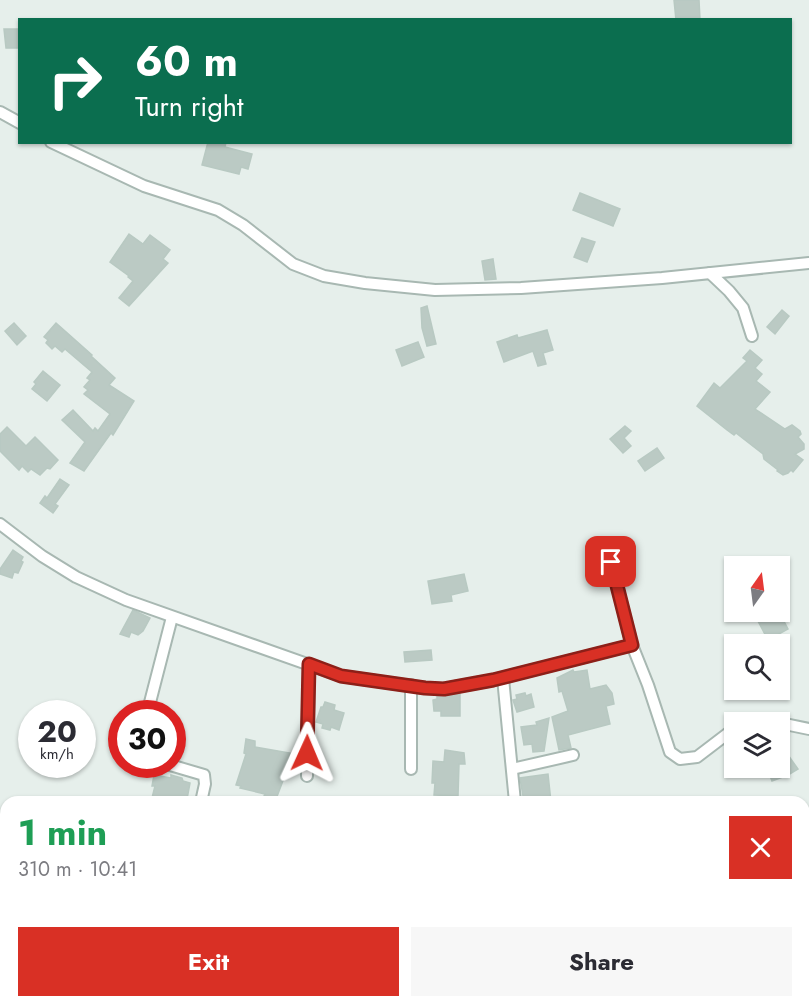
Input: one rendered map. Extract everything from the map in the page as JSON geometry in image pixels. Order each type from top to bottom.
[{"type":"street","points":[[0,112],[18,122]]},
{"type":"street","points":[[54,144],[144,186],[218,210],[243,225],[293,264],[324,276],[365,283],[435,290],[521,288],[809,263]]},
{"type":"street","points":[[710,273],[743,308],[752,336]]},
{"type":"street","points":[[0,524],[42,556],[76,577],[126,600],[341,676],[444,689],[503,678],[632,645]]},
{"type":"street","points":[[611,562],[632,645],[670,752],[680,759],[698,757],[724,737]]},
{"type":"street","points":[[151,700],[172,617]]},
{"type":"street","points":[[307,776],[309,664]]},
{"type":"street","points":[[503,678],[514,796]]},
{"type":"street","points":[[411,686],[411,769]]},
{"type":"street","points":[[790,725],[809,729]]},
{"type":"street","points":[[512,769],[573,755]]},
{"type":"street","points":[[186,770],[204,775],[202,796]]},
{"type":"building","points":[[674,0],[699,0],[700,18],[676,18]]},
{"type":"building","points":[[4,29],[18,29],[18,48],[6,48]]},
{"type":"building","points":[[207,144],[226,144],[225,147],[252,154],[248,169],[241,167],[239,174],[202,165]]},
{"type":"building","points":[[580,193],[620,209],[613,226],[573,210]]},
{"type":"building","points":[[129,234],[143,244],[150,235],[170,250],[163,259],[168,263],[129,306],[119,298],[133,281],[110,262]]},
{"type":"building","points":[[582,238],[595,242],[587,262],[574,257]]},
{"type":"building","points":[[493,259],[496,279],[485,280],[482,261]]},
{"type":"building","points":[[427,306],[436,344],[427,346],[422,328],[421,308]]},
{"type":"building","points":[[782,310],[789,316],[775,334],[767,327]]},
{"type":"building","points":[[14,323],[26,336],[17,345],[5,331]]},
{"type":"building","points":[[56,323],[115,378],[109,385],[134,401],[113,435],[111,433],[84,471],[70,463],[85,442],[62,420],[73,410],[93,431],[95,428],[98,431],[110,414],[84,394],[88,390],[84,387],[90,380],[87,378],[92,372],[65,349],[62,352],[55,346],[52,349],[46,343],[48,340],[44,337]]},
{"type":"building","points":[[547,330],[553,350],[543,353],[546,364],[538,366],[533,351],[504,362],[497,342],[517,335],[518,338]]},
{"type":"building","points":[[418,342],[424,357],[402,366],[396,350]]},
{"type":"building","points":[[750,350],[762,360],[755,368],[762,374],[756,381],[770,392],[755,409],[785,429],[792,425],[800,431],[801,434],[798,437],[804,444],[804,449],[795,454],[803,460],[793,472],[791,470],[783,475],[777,471],[764,459],[763,454],[697,406],[714,383],[720,388],[747,361],[743,358]]},
{"type":"building","points":[[43,371],[60,385],[47,401],[32,389],[36,384],[34,382]]},
{"type":"building","points":[[625,426],[631,431],[624,438],[631,446],[623,453],[610,439]]},
{"type":"building","points":[[7,427],[26,446],[35,437],[58,460],[40,475],[31,469],[28,472],[22,466],[19,470],[0,451],[0,434]]},
{"type":"building","points":[[657,448],[664,458],[645,471],[638,461]]},
{"type":"building","points":[[60,479],[69,485],[55,504],[58,506],[53,513],[40,503],[45,496],[47,498]]},
{"type":"building","points":[[13,550],[23,557],[21,561],[23,562],[18,573],[14,572],[12,578],[0,574],[0,569]]},
{"type":"building","points":[[464,574],[468,591],[451,595],[452,601],[432,604],[428,581]]},
{"type":"building","points":[[133,610],[150,618],[143,631],[138,635],[131,632],[129,637],[120,634]]},
{"type":"building","points":[[759,622],[784,622],[788,629],[779,634],[765,634]]},
{"type":"building","points":[[431,650],[432,660],[405,662],[404,652]]},
{"type":"building","points":[[573,670],[574,672],[587,670],[590,689],[606,685],[612,693],[614,704],[606,706],[610,724],[568,735],[571,748],[559,750],[552,717],[568,711],[562,691],[559,692],[557,678]]},
{"type":"building","points":[[525,693],[526,696],[531,694],[534,707],[517,712],[513,700],[517,699],[516,695]]},
{"type":"building","points":[[460,694],[460,716],[441,716],[441,711],[434,711],[433,700],[437,699],[437,696]]},
{"type":"building","points":[[325,702],[335,705],[334,710],[344,713],[339,730],[331,727],[330,730],[322,728],[323,724],[316,722]]},
{"type":"building","points":[[549,718],[544,751],[533,752],[532,744],[524,745],[521,727],[537,725],[536,722]]},
{"type":"building","points":[[246,739],[255,741],[255,747],[290,753],[287,770],[277,796],[264,796],[265,794],[236,785],[246,754],[244,753]]},
{"type":"building","points":[[445,750],[464,753],[465,764],[459,764],[458,796],[434,795],[433,761],[444,762]]},
{"type":"building","points":[[790,758],[798,769],[790,774]]},
{"type":"building","points":[[548,774],[550,796],[523,796],[520,778]]},
{"type":"building","points":[[153,778],[182,778],[183,781],[190,783],[188,796],[152,796],[155,786],[152,786]]},
{"type":"route","points":[[307,753],[309,664],[341,676],[444,689],[493,680],[632,645],[611,562]]}]
